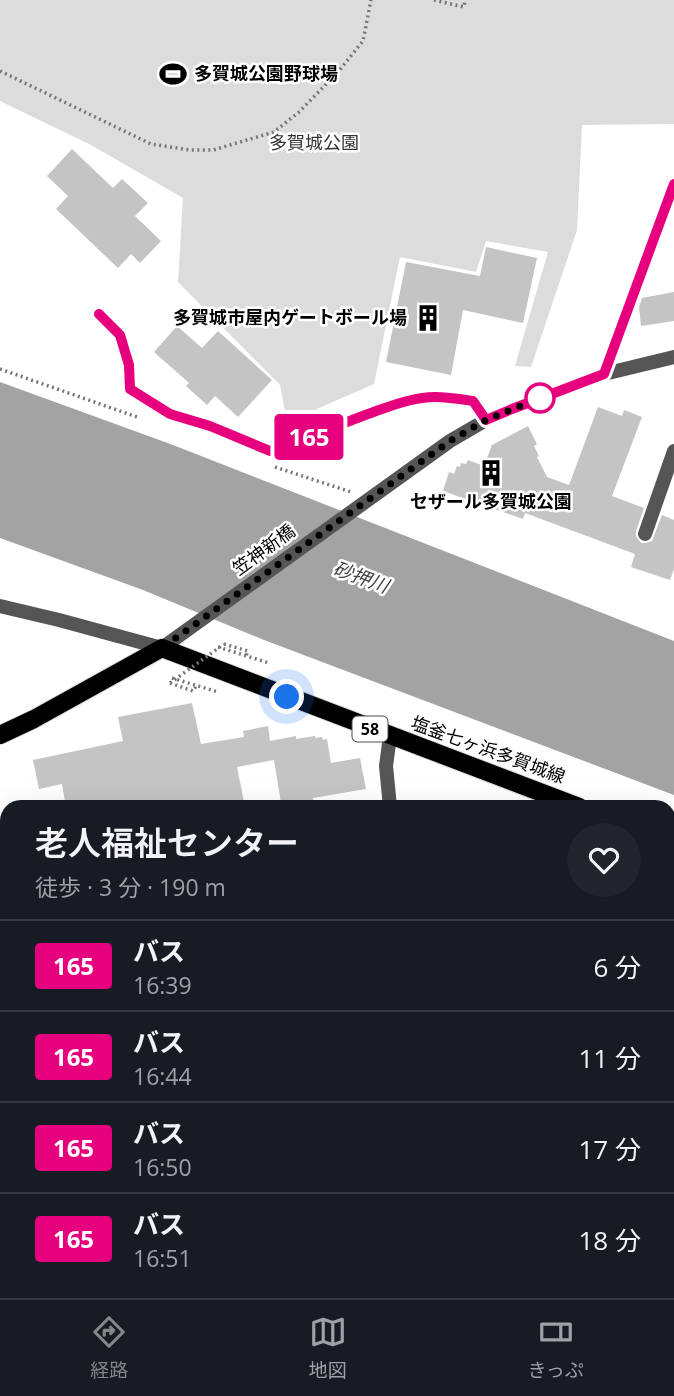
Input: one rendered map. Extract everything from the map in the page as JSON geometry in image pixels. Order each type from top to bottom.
[{"type":"main road","points":[[0,736],[162,648]]},
{"type":"main road","name":"塩釜七ヶ浜多賀城線","points":[[162,648],[560,800]]},
{"type":"street","points":[[604,374],[674,184]]},
{"type":"street","name":"笠神新橋","points":[[162,648],[450,441],[486,420],[604,374],[674,356]]},
{"type":"street","points":[[645,534],[674,451]]},
{"type":"street","points":[[0,606],[162,648]]},
{"type":"street","points":[[389,800],[386,766],[390,736]]},
{"type":"lane","points":[[99,314],[120,335],[129,365],[130,389],[170,414],[191,419],[270,451],[401,402],[433,397],[473,401],[486,420]]},
{"type":"path","points":[[0,71],[151,144],[190,150],[213,150],[274,132],[299,112],[338,72],[363,41],[371,0]]},
{"type":"path","points":[[434,0],[464,7],[465,0]]},
{"type":"path","points":[[197,685],[193,691],[170,683],[224,644],[248,651],[246,656]]},
{"type":"path","points":[[218,647],[269,663]]},
{"type":"path","points":[[172,678],[218,692]]},
{"type":"green space","name":"多賀城公園","points":[[0,0],[674,0],[674,124],[582,125],[577,230],[531,367],[515,366],[548,252],[486,241],[476,272],[400,257],[374,384],[287,422],[280,385],[178,282],[183,198],[91,145],[0,101]]},
{"type":"water","name":"砂押川","points":[[0,382],[173,445],[674,641],[674,795],[264,640],[143,590],[0,538]]},
{"type":"building","points":[[72,149],[113,188],[122,179],[148,203],[135,216],[161,241],[140,263],[131,254],[118,268],[56,209],[68,196],[47,176]]},
{"type":"building","name":"多賀城市屋内ゲートボール場","points":[[486,247],[537,258],[523,323],[463,310],[451,375],[386,362],[406,262],[480,276]]},
{"type":"building","points":[[674,292],[674,321],[641,326],[639,307],[642,298]]},
{"type":"building","points":[[177,326],[202,348],[218,331],[272,380],[238,417],[215,396],[207,405],[186,386],[189,383],[154,352]]},
{"type":"building","points":[[598,407],[622,416],[624,410],[642,417],[612,496],[644,508],[636,531],[641,543],[652,541],[662,515],[674,520],[674,569],[670,580],[631,567],[635,554],[525,513],[523,519],[443,491],[449,472],[454,474],[457,466],[466,464],[468,460],[484,466],[492,445],[528,426],[537,444],[534,446],[539,456],[537,457],[547,477],[569,485]]},
{"type":"building","points":[[192,703],[201,744],[244,737],[243,731],[268,726],[270,741],[296,736],[296,739],[322,737],[323,740],[327,739],[331,763],[360,758],[366,789],[313,800],[281,800],[274,760],[237,767],[244,800],[65,800],[62,784],[39,789],[33,760],[123,741],[118,717]]},
{"type":"bus line","name":"165","points":[[99,314],[120,335],[129,365],[130,389],[170,414],[210,426],[270,451],[401,402],[433,397],[473,401],[486,420],[604,374],[674,184]]},
{"type":"place","name":"多賀城公園野球場","points":[[173,74]]},
{"type":"place","name":"多賀城市屋内ゲートボール場","points":[[428,318]]},
{"type":"place","name":"セザール多賀城公園","points":[[491,473]]},
{"type":"route","points":[[287,697],[162,648],[450,441],[486,420],[540,398]]}]
